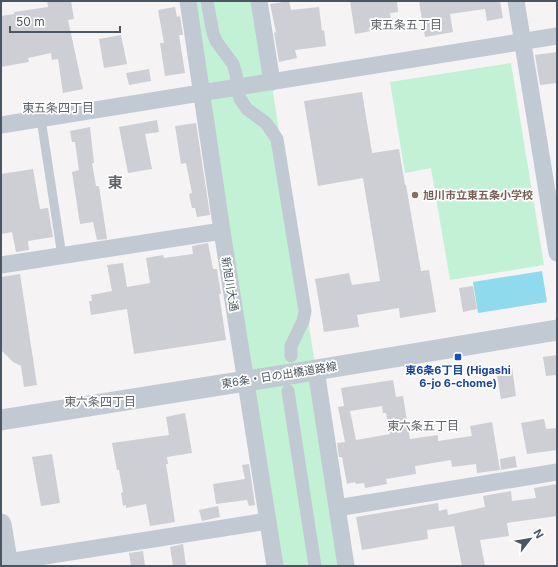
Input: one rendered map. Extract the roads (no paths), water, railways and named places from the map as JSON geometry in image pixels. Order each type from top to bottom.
[{"type":"street","name":"新旭川大通","points":[[188,1],[222,231],[275,566]]},
{"type":"street","points":[[207,1],[216,42],[233,64],[240,99],[247,109],[266,123],[278,139],[304,311],[303,321],[291,346],[291,356]]},
{"type":"street","points":[[259,1],[272,82]]},
{"type":"street","points":[[516,1],[522,41],[551,176],[557,254]]},
{"type":"street","points":[[1,125],[557,36]]},
{"type":"street","points":[[1,265],[222,231]]},
{"type":"street","name":"東6条・日の出橋道路線","points":[[1,420],[557,330]]},
{"type":"street","points":[[316,370],[346,566]]},
{"type":"street","points":[[288,391],[315,566]]},
{"type":"street","points":[[337,508],[557,472]]},
{"type":"street","points":[[1,524],[5,564],[268,521]]},
{"type":"lane","points":[[41,119],[62,256]]},
{"type":"water","points":[[542,271],[547,302],[478,313],[473,282]]},
{"type":"place","name":"旭川市立東五条小学校","points":[[415,195]]},
{"type":"place","name":"東6条6丁目 (Higashi 6-jo 6-chome)","points":[[458,357]]},
{"type":"district","name":"東五条五丁目","points":[[406,24]]},
{"type":"district","name":"東五条四丁目","points":[[58,107]]},
{"type":"district","name":"東","points":[[115,182]]},
{"type":"district","name":"東六条四丁目","points":[[100,401]]},
{"type":"district","name":"東六条五丁目","points":[[423,425]]}]
